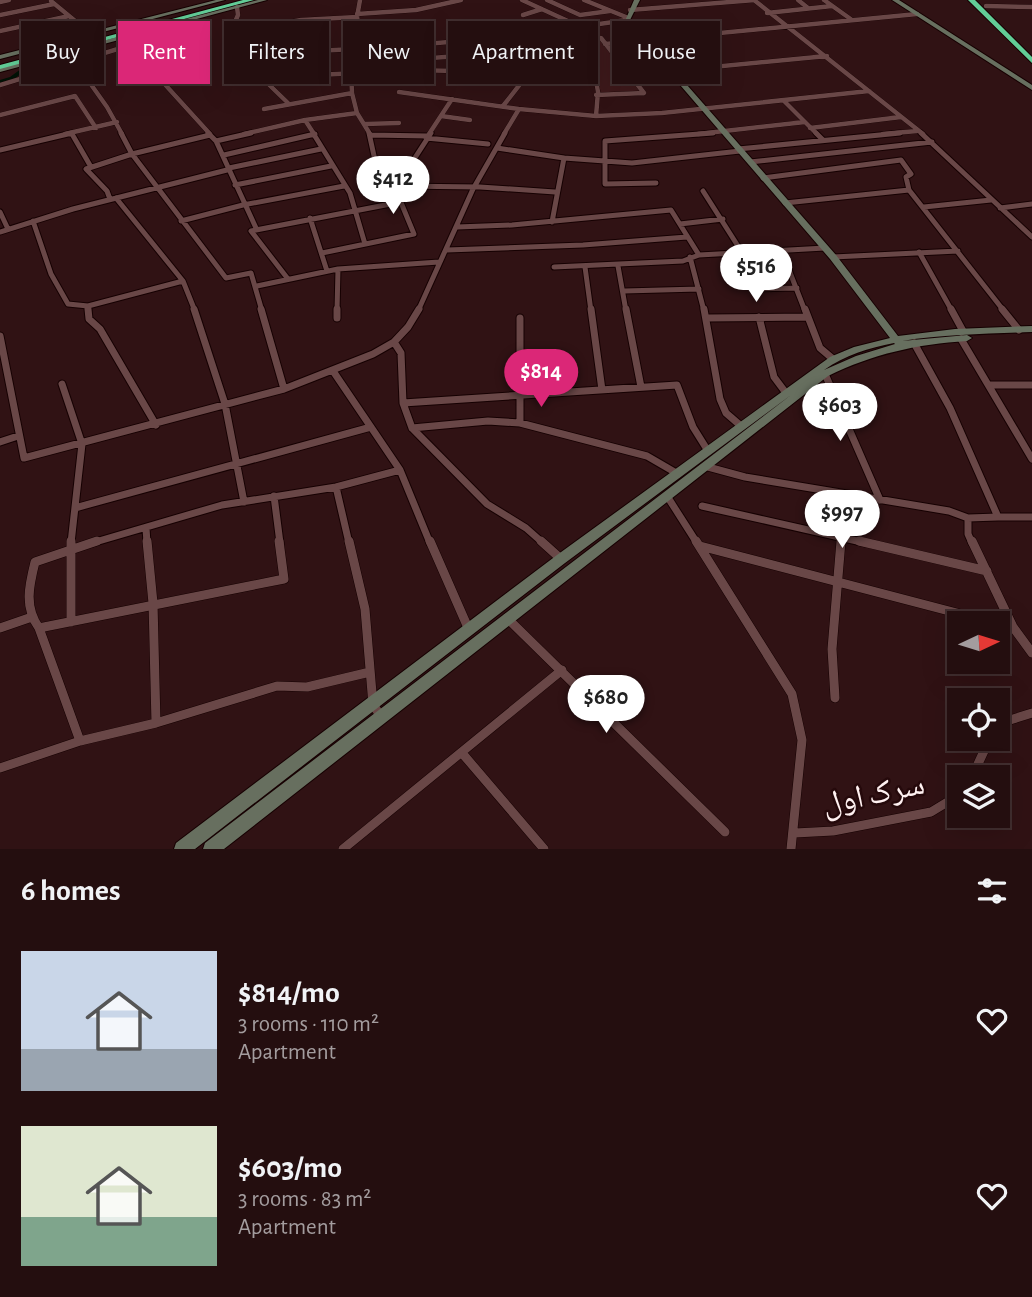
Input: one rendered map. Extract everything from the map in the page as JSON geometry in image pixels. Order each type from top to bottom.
[{"type":"highway","points":[[104,35],[251,0]]},
{"type":"highway","points":[[971,0],[1032,61]]},
{"type":"highway","points":[[983,3],[1032,51]]},
{"type":"highway","points":[[104,35],[237,5]]},
{"type":"highway","points":[[0,64],[21,58]]},
{"type":"main road","points":[[104,35],[222,0]]},
{"type":"main road","points":[[186,21],[237,5],[264,0]]},
{"type":"main road","points":[[626,19],[637,0]]},
{"type":"main road","points":[[895,0],[1032,88]]},
{"type":"main road","points":[[0,64],[118,38]]},
{"type":"main road","points":[[682,84],[833,257],[897,341]]},
{"type":"main road","points":[[211,849],[381,716],[402,691],[469,630],[833,359],[863,345],[1026,330]]},
{"type":"main road","points":[[182,849],[373,705],[402,691],[507,618],[708,467],[825,374],[897,341],[914,343],[962,335],[1032,336]]},
{"type":"street","points":[[0,2],[9,0]]},
{"type":"street","points":[[49,0],[75,21]]},
{"type":"street","points":[[358,21],[360,0]]},
{"type":"street","points":[[295,21],[416,10],[461,0]]},
{"type":"street","points":[[522,0],[569,21]]},
{"type":"street","points":[[547,0],[580,15],[610,11]]},
{"type":"street","points":[[584,0],[626,19]]},
{"type":"street","points":[[630,10],[755,0],[767,13],[827,56],[932,142],[1032,237]]},
{"type":"street","points":[[798,0],[809,9]]},
{"type":"street","points":[[824,0],[852,20]]},
{"type":"street","points":[[1022,0],[1030,7]]},
{"type":"street","points":[[983,3],[1030,7]]},
{"type":"street","points":[[0,15],[54,4]]},
{"type":"street","points":[[767,13],[832,6]]},
{"type":"street","points":[[523,15],[543,8]]},
{"type":"street","points":[[720,33],[917,14]]},
{"type":"street","points":[[1,33],[69,16]]},
{"type":"street","points":[[598,24],[626,19]]},
{"type":"street","points":[[596,95],[644,93],[601,38],[598,38]]},
{"type":"street","points":[[605,44],[612,43]]},
{"type":"street","points":[[720,66],[827,56]]},
{"type":"street","points":[[0,85],[21,79]]},
{"type":"street","points":[[90,84],[117,122],[132,153],[226,278],[251,273],[257,286],[284,389]]},
{"type":"street","points":[[162,84],[216,141],[243,205],[256,228]]},
{"type":"street","points":[[267,84],[288,103]]},
{"type":"street","points":[[352,84],[357,113],[370,135],[378,174],[396,187],[480,187],[555,192]]},
{"type":"street","points":[[503,106],[520,84]]},
{"type":"street","points":[[596,116],[597,84]]},
{"type":"street","points":[[400,92],[519,109],[596,116],[703,109],[869,91]]},
{"type":"street","points":[[264,109],[352,93]]},
{"type":"street","points":[[0,115],[75,96],[96,128]]},
{"type":"street","points":[[396,187],[452,99]]},
{"type":"street","points":[[784,101],[823,140]]},
{"type":"street","points":[[0,336],[24,458],[284,389],[332,371],[394,342],[420,307],[472,189],[519,109]]},
{"type":"street","points":[[216,141],[305,120],[357,113]]},
{"type":"street","points":[[442,116],[470,120]]},
{"type":"street","points":[[810,128],[901,117]]},
{"type":"street","points":[[305,120],[356,209],[365,244]]},
{"type":"street","points":[[0,150],[117,122]]},
{"type":"street","points":[[656,183],[605,184],[605,141],[668,138],[804,122]]},
{"type":"street","points":[[364,124],[399,123]]},
{"type":"street","points":[[497,148],[605,162],[658,161],[917,131]]},
{"type":"street","points":[[72,134],[91,167]]},
{"type":"street","points":[[223,155],[315,134]]},
{"type":"street","points":[[210,135],[132,153],[86,169],[183,281],[204,334],[225,404],[244,502]]},
{"type":"street","points":[[370,135],[427,137],[488,144]]},
{"type":"street","points":[[750,162],[932,142]]},
{"type":"street","points":[[0,232],[33,220],[158,186],[321,149]]},
{"type":"street","points":[[552,222],[555,192],[564,158]]},
{"type":"street","points":[[763,178],[901,160],[911,174],[906,177],[909,190],[1026,330]]},
{"type":"street","points":[[235,185],[331,166]]},
{"type":"street","points":[[181,220],[344,186]]},
{"type":"street","points":[[322,253],[414,234],[396,187]]},
{"type":"street","points":[[785,203],[909,190]]},
{"type":"street","points":[[703,191],[743,254]]},
{"type":"street","points":[[924,207],[991,200]]},
{"type":"street","points":[[288,279],[251,231],[401,202]]},
{"type":"street","points":[[1000,208],[1032,204]]},
{"type":"street","points":[[457,228],[671,211],[699,256]]},
{"type":"street","points":[[0,212],[8,229]]},
{"type":"street","points":[[310,218],[327,271]]},
{"type":"street","points":[[680,224],[723,219]]},
{"type":"street","points":[[33,220],[51,274],[68,304],[88,306],[183,281]]},
{"type":"street","points":[[447,250],[583,245],[687,237]]},
{"type":"street","points":[[554,267],[618,266],[683,261],[699,256],[825,248]]},
{"type":"street","points":[[833,257],[958,251]]},
{"type":"street","points":[[782,252],[821,348],[833,359]]},
{"type":"street","points":[[919,253],[989,385],[1029,448],[1032,459]]},
{"type":"street","points":[[690,257],[706,318],[720,400],[726,413],[741,426]]},
{"type":"street","points":[[257,286],[338,269],[439,262]]},
{"type":"street","points":[[618,266],[641,387]]},
{"type":"street","points":[[584,267],[601,390]]},
{"type":"street","points":[[337,318],[338,269]]},
{"type":"street","points":[[755,289],[797,288]]},
{"type":"street","points":[[624,292],[699,289]]},
{"type":"street","points":[[88,306],[89,319],[100,329],[156,425]]},
{"type":"street","points":[[759,317],[774,377],[786,393]]},
{"type":"street","points":[[706,318],[807,317]]},
{"type":"street","points":[[520,318],[520,423]]},
{"type":"street","points":[[394,342],[401,353],[403,403],[412,428],[487,504],[526,528],[561,559]]},
{"type":"street","points":[[914,343],[950,408],[998,517]]},
{"type":"street","points":[[332,371],[400,470],[436,560],[469,630]]},
{"type":"street","points":[[825,374],[880,500]]},
{"type":"street","points":[[62,384],[82,444],[70,551],[71,622]]},
{"type":"street","points":[[989,385],[1032,384]]},
{"type":"street","points":[[403,403],[677,386],[693,427],[708,451]]},
{"type":"street","points":[[412,428],[488,421],[520,423],[647,456],[678,474]]},
{"type":"street","points":[[75,508],[238,461],[371,427]]},
{"type":"street","points":[[0,442],[18,436]]},
{"type":"street","points":[[708,467],[745,477],[948,511],[968,518],[1032,517]]},
{"type":"street","points":[[79,741],[39,628],[29,618],[27,589],[35,562],[222,505],[336,487],[400,470]]},
{"type":"street","points":[[336,487],[365,609],[373,705],[381,716]]},
{"type":"street","points":[[39,628],[153,603],[284,579],[274,496]]},
{"type":"street","points":[[667,496],[792,694],[802,740],[795,833],[791,849]]},
{"type":"street","points":[[702,506],[842,535],[876,546],[987,571]]},
{"type":"street","points":[[968,518],[968,534],[1013,627],[1032,653]]},
{"type":"street","points":[[146,528],[153,603],[156,723]]},
{"type":"street","points":[[835,698],[832,649],[842,535]]},
{"type":"street","points":[[699,546],[950,611]]},
{"type":"street","points":[[0,628],[29,618]]},
{"type":"street","points":[[507,618],[725,832]]},
{"type":"street","points":[[350,847],[562,670]]},
{"type":"street","points":[[0,768],[79,741],[156,723],[277,686],[307,687],[370,672]]},
{"type":"street","points":[[1010,720],[1032,713]]},
{"type":"street","points":[[462,753],[544,849]]},
{"type":"street","name":"سرک اول","points":[[795,833],[834,831],[931,812],[947,802]]},
{"type":"shaded area","points":[[598,39],[612,54],[612,84],[635,84],[642,93],[601,94],[598,82]]},
{"type":"waterway","points":[[0,82],[12,78],[27,67],[43,64],[61,67],[83,56],[106,51]]}]
